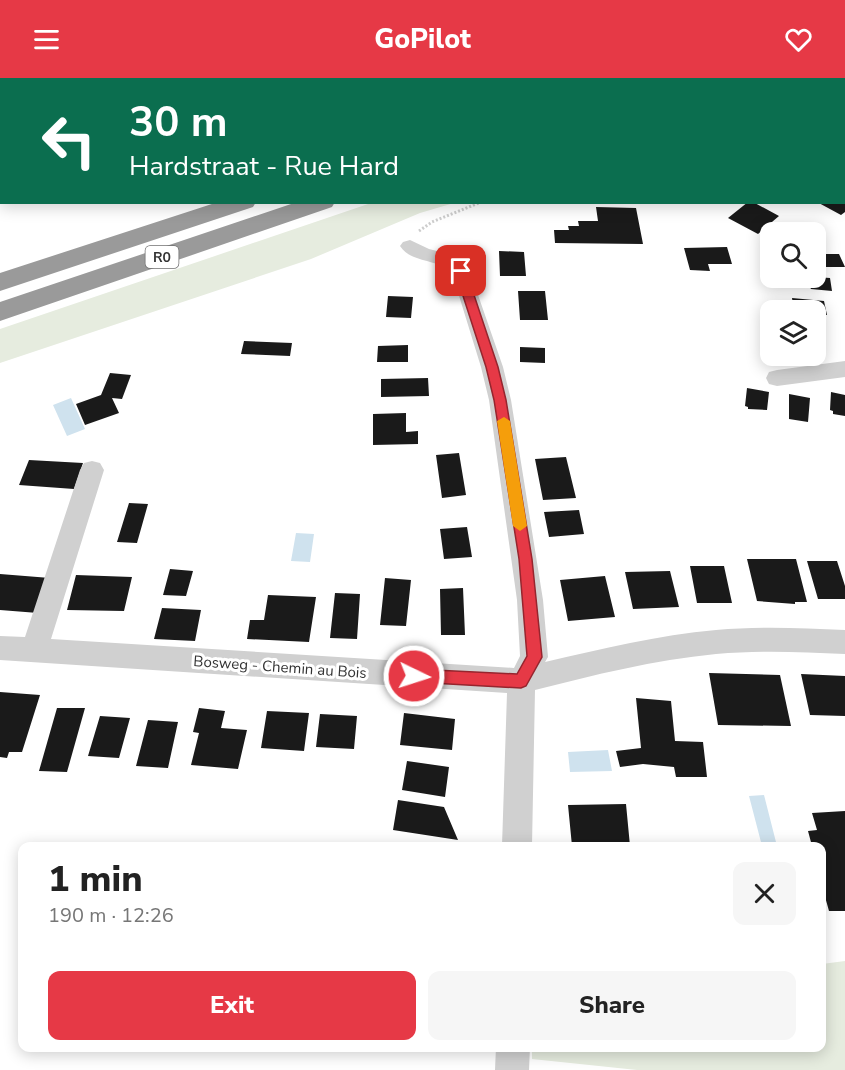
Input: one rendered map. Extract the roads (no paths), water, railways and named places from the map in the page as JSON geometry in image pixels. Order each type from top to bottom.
[{"type":"highway","name":"R0","points":[[0,282],[238,204]]},
{"type":"highway","name":"R0","points":[[0,312],[318,204]]},
{"type":"street","points":[[410,246],[417,252],[450,259],[461,271],[495,378],[525,559],[534,657],[521,681],[517,842]]},
{"type":"street","points":[[777,378],[845,369]]},
{"type":"street","points":[[34,651],[92,470]]},
{"type":"street","name":"Bosweg - Chemin au Bois","points":[[0,648],[521,681],[598,661],[687,645],[747,641],[845,642]]},
{"type":"street","points":[[512,1070],[513,1052]]},
{"type":"water","points":[[71,398],[85,429],[67,436],[53,405]]},
{"type":"water","points":[[296,533],[314,534],[310,562],[291,561]]},
{"type":"water","points":[[608,750],[612,771],[570,772],[568,752]]},
{"type":"water","points":[[764,795],[776,842],[761,842],[749,796]]}]
